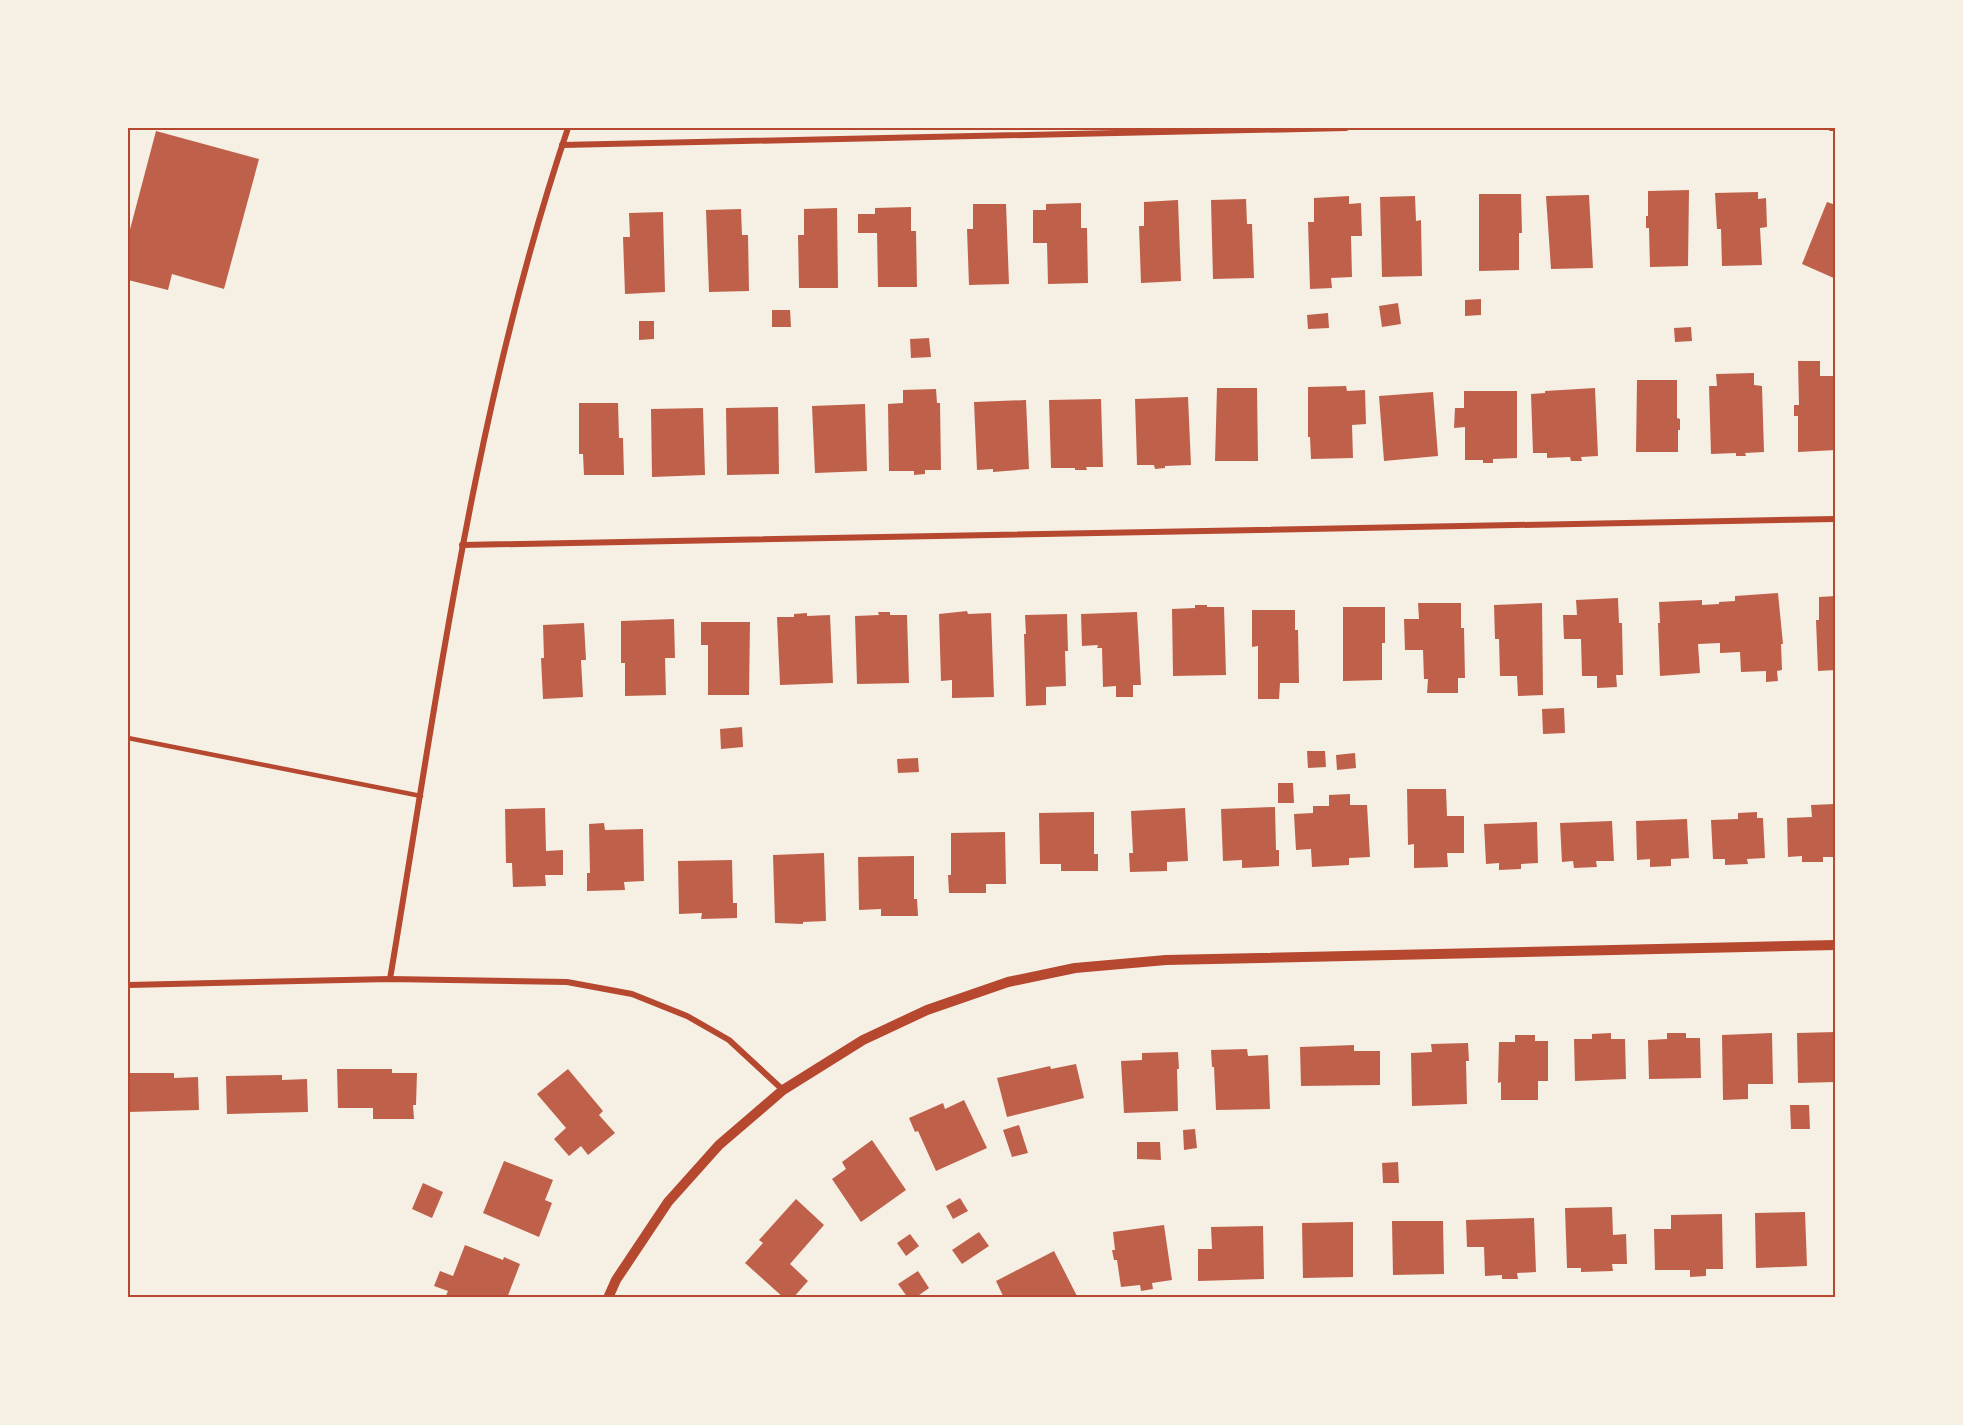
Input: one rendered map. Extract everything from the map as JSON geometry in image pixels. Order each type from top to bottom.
[{"type":"street","points":[[390,979],[462,545],[492,396],[522,275],[568,128]]},
{"type":"street","points":[[562,146],[1346,128]]},
{"type":"street","points":[[1831,128],[1836,128]]},
{"type":"street","points":[[462,545],[1836,519]]},
{"type":"street","points":[[608,1298],[616,1280],[668,1202],[719,1145],[783,1090],[863,1040],[927,1010],[1008,982],[1075,968],[1166,960],[1836,945]]},
{"type":"street","points":[[128,985],[390,979],[567,982],[632,994],[687,1016],[729,1040],[783,1090]]},
{"type":"lane","points":[[128,738],[421,796]]},
{"type":"building","points":[[156,131],[259,159],[224,289],[172,274],[168,290],[128,280],[128,237]]},
{"type":"building","points":[[1689,190],[1688,266],[1650,267],[1649,228],[1646,228],[1648,191]]},
{"type":"building","points":[[1758,192],[1758,199],[1766,198],[1767,227],[1760,228],[1762,265],[1722,266],[1721,229],[1717,229],[1715,193]]},
{"type":"building","points":[[1479,194],[1521,194],[1522,233],[1519,233],[1519,270],[1479,271]]},
{"type":"building","points":[[1589,195],[1593,268],[1551,269],[1546,196]]},
{"type":"building","points":[[1349,196],[1349,204],[1361,203],[1362,236],[1351,236],[1352,277],[1331,278],[1332,288],[1310,289],[1308,222],[1314,222],[1314,198]]},
{"type":"building","points":[[1415,196],[1416,221],[1421,220],[1422,276],[1382,277],[1380,197]]},
{"type":"building","points":[[1246,199],[1247,224],[1252,224],[1254,278],[1213,279],[1211,200]]},
{"type":"building","points":[[1178,200],[1181,281],[1141,283],[1139,226],[1144,226],[1144,202]]},
{"type":"building","points":[[1827,202],[1836,205],[1836,279],[1802,264]]},
{"type":"building","points":[[1081,203],[1081,228],[1087,228],[1088,283],[1048,284],[1047,243],[1033,243],[1033,210],[1046,210],[1046,204]]},
{"type":"building","points":[[973,204],[1006,204],[1009,284],[969,285],[967,229],[973,229]]},
{"type":"building","points":[[911,207],[911,231],[916,231],[917,287],[878,287],[877,233],[858,233],[858,214],[875,214],[875,208]]},
{"type":"building","points":[[837,208],[838,288],[799,288],[798,235],[804,235],[804,209]]},
{"type":"building","points":[[741,209],[742,235],[748,235],[749,291],[709,292],[706,210]]},
{"type":"building","points":[[663,212],[665,292],[625,294],[623,237],[630,237],[629,213]]},
{"type":"building","points":[[1481,299],[1481,315],[1465,316],[1465,300]]},
{"type":"building","points":[[1398,303],[1401,324],[1382,327],[1379,306]]},
{"type":"building","points":[[772,310],[790,310],[791,327],[772,327]]},
{"type":"building","points":[[1328,313],[1329,328],[1308,329],[1307,315]]},
{"type":"building","points":[[639,321],[654,321],[654,339],[639,340]]},
{"type":"building","points":[[1691,327],[1692,341],[1675,342],[1674,328]]},
{"type":"building","points":[[929,338],[931,357],[911,358],[910,339]]},
{"type":"building","points":[[1798,361],[1820,361],[1820,376],[1836,376],[1836,450],[1798,452],[1798,416],[1794,416],[1794,405],[1799,405]]},
{"type":"building","points":[[1754,373],[1754,385],[1762,386],[1764,452],[1745,453],[1746,456],[1736,456],[1736,453],[1711,454],[1709,386],[1717,386],[1716,374]]},
{"type":"building","points":[[1637,380],[1677,380],[1677,418],[1680,419],[1678,452],[1636,452]]},
{"type":"building","points":[[1346,386],[1347,391],[1365,390],[1366,424],[1352,425],[1353,458],[1311,459],[1310,437],[1308,437],[1308,387]]},
{"type":"building","points":[[1217,388],[1257,388],[1258,461],[1215,461]]},
{"type":"building","points":[[1595,388],[1598,456],[1581,457],[1582,461],[1571,461],[1570,457],[1547,458],[1547,453],[1533,453],[1531,394]]},
{"type":"building","points":[[936,389],[937,403],[940,403],[941,470],[925,470],[925,474],[914,475],[914,471],[889,471],[888,404],[903,403],[903,390]]},
{"type":"building","points":[[1464,391],[1517,391],[1517,458],[1493,459],[1493,463],[1483,463],[1483,460],[1465,460],[1465,427],[1454,428],[1455,408],[1464,408]]},
{"type":"building","points":[[1433,392],[1438,456],[1384,461],[1379,396]]},
{"type":"building","points":[[1188,397],[1191,465],[1165,466],[1165,468],[1155,469],[1154,465],[1137,465],[1135,399]]},
{"type":"building","points":[[1101,399],[1103,467],[1086,467],[1087,470],[1051,468],[1049,400]]},
{"type":"building","points":[[1026,400],[1029,469],[993,472],[993,469],[977,470],[974,402]]},
{"type":"building","points":[[579,403],[618,403],[619,438],[623,438],[624,475],[584,475],[583,454],[579,454]]},
{"type":"building","points":[[865,404],[867,471],[815,473],[812,406]]},
{"type":"building","points":[[778,407],[779,474],[727,475],[726,408]]},
{"type":"building","points":[[703,408],[705,475],[652,477],[651,409]]},
{"type":"building","points":[[1778,593],[1783,644],[1781,644],[1782,670],[1777,671],[1778,681],[1766,682],[1766,671],[1741,672],[1740,652],[1720,653],[1720,643],[1698,644],[1700,673],[1660,676],[1659,602],[1702,600],[1702,605],[1719,604],[1719,602],[1735,601],[1735,596]]},
{"type":"building","points":[[1836,596],[1836,670],[1818,671],[1816,620],[1819,620],[1819,597]]},
{"type":"building","points":[[1618,598],[1619,623],[1622,623],[1623,675],[1616,675],[1617,687],[1597,688],[1597,676],[1582,676],[1581,639],[1564,639],[1563,615],[1577,615],[1576,600]]},
{"type":"building","points":[[1418,603],[1461,603],[1465,678],[1458,678],[1458,693],[1427,693],[1428,679],[1424,679],[1423,650],[1405,650],[1404,619],[1419,619]]},
{"type":"building","points":[[1542,603],[1543,695],[1518,696],[1517,676],[1500,676],[1499,639],[1495,639],[1494,605]]},
{"type":"building","points":[[1195,605],[1224,607],[1226,675],[1173,676],[1172,609],[1195,608]]},
{"type":"building","points":[[1343,607],[1385,607],[1382,680],[1343,681]]},
{"type":"building","points":[[1252,610],[1295,610],[1295,630],[1298,630],[1299,683],[1280,683],[1279,699],[1258,699],[1258,646],[1252,647]]},
{"type":"building","points":[[967,611],[968,614],[991,613],[994,697],[952,698],[952,680],[941,681],[939,614]]},
{"type":"building","points":[[878,612],[907,615],[909,683],[857,684],[855,616],[879,615]]},
{"type":"building","points":[[1137,612],[1141,685],[1133,685],[1133,697],[1116,697],[1116,686],[1103,687],[1102,648],[1097,648],[1098,645],[1082,646],[1081,614]]},
{"type":"building","points":[[807,613],[807,616],[830,615],[833,683],[780,685],[777,617],[794,617],[794,614]]},
{"type":"building","points":[[1067,614],[1066,686],[1046,687],[1046,705],[1026,706],[1025,615]]},
{"type":"building","points":[[674,619],[675,658],[665,658],[666,695],[625,696],[625,663],[621,663],[621,621]]},
{"type":"building","points":[[701,622],[750,622],[749,695],[708,695],[708,645],[701,645]]},
{"type":"building","points":[[584,623],[586,660],[581,660],[583,697],[543,699],[541,658],[544,658],[543,625]]},
{"type":"building","points":[[1564,708],[1565,733],[1543,734],[1542,709]]},
{"type":"building","points":[[742,727],[743,747],[721,749],[720,729]]},
{"type":"building","points":[[1307,751],[1325,751],[1326,767],[1308,768]]},
{"type":"building","points":[[1355,753],[1356,768],[1337,770],[1336,755]]},
{"type":"building","points":[[918,758],[919,772],[898,773],[897,759]]},
{"type":"building","points":[[1278,783],[1293,783],[1294,803],[1278,803]]},
{"type":"building","points":[[1407,789],[1446,789],[1447,816],[1464,816],[1464,853],[1447,853],[1448,867],[1414,868],[1414,844],[1408,845]]},
{"type":"building","points":[[1350,794],[1350,805],[1367,805],[1370,857],[1349,858],[1349,865],[1312,867],[1311,849],[1296,850],[1294,814],[1313,813],[1313,806],[1329,806],[1329,795]]},
{"type":"building","points":[[1835,804],[1836,857],[1823,857],[1823,862],[1802,862],[1802,856],[1788,857],[1787,818],[1812,817],[1811,805]]},
{"type":"building","points":[[1275,807],[1276,850],[1279,850],[1279,866],[1242,868],[1242,860],[1223,861],[1221,809]]},
{"type":"building","points":[[545,808],[546,851],[563,850],[563,875],[545,875],[546,886],[513,887],[512,863],[506,863],[505,809]]},
{"type":"building","points":[[1185,808],[1188,861],[1167,862],[1167,871],[1130,872],[1129,853],[1133,853],[1131,811]]},
{"type":"building","points":[[1094,812],[1094,854],[1098,854],[1098,871],[1061,871],[1061,864],[1040,864],[1039,813]]},
{"type":"building","points":[[1757,812],[1757,818],[1763,818],[1765,858],[1747,859],[1748,864],[1725,865],[1725,859],[1713,859],[1711,820],[1738,819],[1738,813]]},
{"type":"building","points":[[1687,819],[1689,858],[1671,859],[1671,866],[1650,867],[1650,859],[1637,860],[1636,821]]},
{"type":"building","points":[[1612,821],[1614,861],[1596,861],[1597,867],[1574,868],[1573,861],[1562,862],[1560,823]]},
{"type":"building","points":[[1537,822],[1538,863],[1521,864],[1521,869],[1499,870],[1499,863],[1486,864],[1484,824]]},
{"type":"building","points":[[604,823],[605,830],[643,829],[644,881],[624,882],[625,890],[587,891],[587,873],[590,873],[589,824]]},
{"type":"building","points":[[1005,832],[1006,884],[986,884],[986,893],[949,893],[951,833]]},
{"type":"building","points":[[824,853],[826,921],[803,922],[803,924],[775,923],[773,855]]},
{"type":"building","points":[[914,856],[914,899],[917,899],[918,916],[881,916],[881,909],[859,910],[858,857]]},
{"type":"building","points":[[732,860],[733,903],[737,903],[737,918],[701,919],[702,913],[679,914],[678,861]]},
{"type":"building","points":[[1836,1032],[1836,1082],[1798,1083],[1797,1033]]},
{"type":"building","points":[[1611,1033],[1611,1039],[1625,1039],[1626,1079],[1575,1081],[1574,1039],[1592,1039],[1592,1034]]},
{"type":"building","points":[[1667,1033],[1686,1033],[1686,1038],[1700,1038],[1701,1078],[1649,1079],[1648,1040],[1667,1039]]},
{"type":"building","points":[[1772,1033],[1773,1084],[1748,1084],[1748,1099],[1723,1100],[1722,1035]]},
{"type":"building","points":[[1515,1035],[1535,1035],[1535,1041],[1548,1041],[1548,1081],[1538,1081],[1538,1100],[1501,1100],[1501,1082],[1498,1083],[1499,1042],[1515,1042]]},
{"type":"building","points":[[1468,1043],[1467,1104],[1412,1106],[1411,1053],[1432,1052],[1431,1044]]},
{"type":"building","points":[[1354,1045],[1354,1051],[1380,1051],[1380,1085],[1301,1086],[1300,1047]]},
{"type":"building","points":[[1247,1049],[1248,1056],[1268,1055],[1270,1109],[1216,1110],[1211,1050]]},
{"type":"building","points":[[1178,1052],[1178,1111],[1124,1113],[1121,1061],[1142,1060],[1142,1053]]},
{"type":"building","points":[[1076,1064],[1084,1098],[1007,1117],[997,1078],[1050,1066],[1051,1069]]},
{"type":"building","points":[[337,1069],[392,1069],[392,1073],[417,1073],[416,1105],[413,1105],[414,1119],[373,1119],[373,1108],[338,1108]]},
{"type":"building","points":[[568,1069],[603,1111],[599,1115],[615,1133],[588,1155],[581,1146],[569,1156],[554,1139],[566,1128],[537,1094]]},
{"type":"building","points":[[128,1073],[174,1073],[174,1078],[198,1077],[199,1110],[128,1112]]},
{"type":"building","points":[[282,1075],[282,1080],[307,1079],[308,1112],[227,1114],[226,1076]]},
{"type":"building","points":[[964,1100],[987,1148],[936,1171],[918,1131],[915,1132],[909,1118],[943,1103],[945,1109]]},
{"type":"building","points":[[1790,1105],[1809,1105],[1810,1129],[1791,1129]]},
{"type":"building","points":[[1019,1125],[1028,1153],[1012,1157],[1003,1130]]},
{"type":"building","points":[[1195,1129],[1197,1148],[1184,1150],[1183,1130]]},
{"type":"building","points":[[872,1140],[906,1190],[861,1222],[832,1179],[846,1169],[842,1162]]},
{"type":"building","points":[[1137,1142],[1160,1142],[1161,1160],[1137,1159]]},
{"type":"building","points":[[504,1161],[553,1180],[545,1200],[552,1203],[539,1237],[483,1213]]},
{"type":"building","points":[[1398,1162],[1399,1183],[1383,1183],[1382,1163]]},
{"type":"building","points":[[423,1183],[443,1192],[432,1218],[412,1209]]},
{"type":"building","points":[[960,1198],[968,1211],[953,1219],[946,1206]]},
{"type":"building","points":[[796,1199],[824,1225],[790,1264],[808,1281],[793,1298],[784,1298],[745,1263],[763,1243],[759,1240]]},
{"type":"building","points":[[1612,1207],[1613,1235],[1626,1234],[1627,1264],[1612,1264],[1613,1271],[1581,1272],[1581,1268],[1567,1268],[1565,1208]]},
{"type":"building","points":[[1805,1212],[1807,1266],[1756,1268],[1755,1213]]},
{"type":"building","points":[[1722,1214],[1723,1269],[1706,1269],[1706,1276],[1690,1277],[1690,1270],[1655,1270],[1654,1229],[1671,1229],[1671,1215]]},
{"type":"building","points":[[1534,1218],[1536,1272],[1517,1273],[1518,1279],[1502,1279],[1502,1275],[1485,1276],[1484,1247],[1467,1247],[1466,1220]]},
{"type":"building","points":[[1392,1221],[1443,1221],[1444,1274],[1393,1275]]},
{"type":"building","points":[[1353,1222],[1353,1277],[1303,1278],[1302,1223]]},
{"type":"building","points":[[1164,1225],[1172,1280],[1152,1283],[1153,1289],[1141,1291],[1140,1285],[1121,1287],[1117,1260],[1114,1260],[1112,1250],[1115,1250],[1113,1232]]},
{"type":"building","points":[[1263,1226],[1264,1279],[1198,1281],[1198,1249],[1212,1249],[1211,1227]]},
{"type":"building","points":[[979,1232],[989,1246],[962,1264],[952,1250]]},
{"type":"building","points":[[910,1234],[919,1246],[906,1256],[897,1243]]},
{"type":"building","points":[[465,1245],[520,1264],[507,1298],[445,1298],[448,1291],[434,1286],[440,1271],[453,1276]]},
{"type":"building","points":[[1054,1251],[1078,1298],[1004,1298],[996,1281]]},
{"type":"building","points":[[918,1271],[929,1288],[915,1298],[908,1298],[898,1284]]}]
